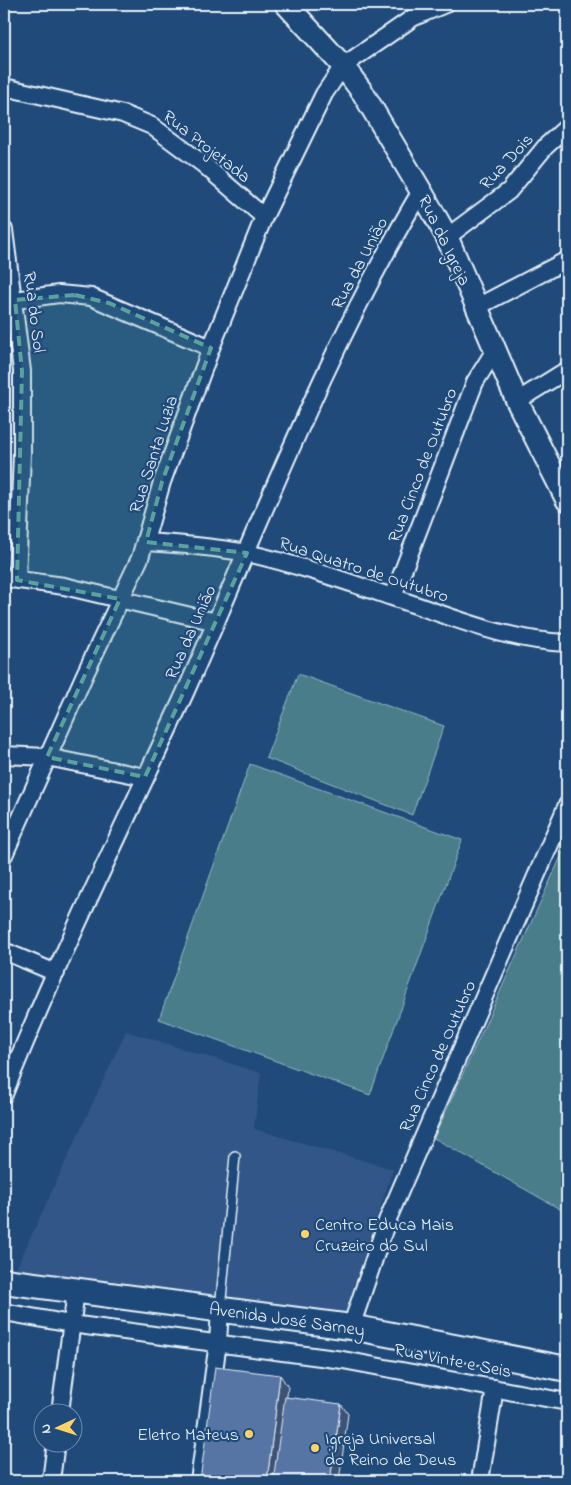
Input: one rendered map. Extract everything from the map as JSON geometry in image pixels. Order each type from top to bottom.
[{"type":"main road","name":"Avenida José Sarney","points":[[4,1282],[351,1327],[567,1369]]},
{"type":"street","name":"Rua da Igreja","points":[[286,4],[343,66],[363,93],[421,190],[447,237],[517,401],[567,500]]},
{"type":"street","points":[[343,66],[414,16],[445,4]]},
{"type":"street","name":"Rua Santa Luzia","points":[[4,855],[146,542],[162,482],[212,348],[264,218],[324,94],[343,66]]},
{"type":"street","name":"Rua Projetada","points":[[4,87],[123,114],[152,126],[203,164],[264,218]]},
{"type":"street","name":"Rua Dois","points":[[447,237],[509,191],[546,146],[567,127]]},
{"type":"street","name":"Rua da União","points":[[4,1094],[56,973],[247,554],[288,455],[338,346],[387,247],[421,190]]},
{"type":"street","name":"Rua do Sol","points":[[4,230],[14,300],[12,348],[22,453],[10,579]]},
{"type":"street","points":[[478,307],[567,260]]},
{"type":"street","points":[[14,300],[59,294],[91,297],[212,348]]},
{"type":"street","name":"Rua Cinco de Outubro","points":[[393,597],[475,382],[494,350]]},
{"type":"street","points":[[517,401],[567,370]]},
{"type":"street","name":"Rua Quatro de Outubro","points":[[146,542],[194,545],[247,554],[305,568],[479,628],[520,638],[567,643]]},
{"type":"street","points":[[10,579],[64,586],[216,622]]},
{"type":"street","points":[[4,755],[47,757],[145,777]]},
{"type":"street","name":"Rua Cinco de Outubro","points":[[351,1327],[387,1221],[567,805]]},
{"type":"street","points":[[4,951],[56,973]]},
{"type":"street","points":[[61,1402],[76,1291]]},
{"type":"street","points":[[198,1481],[218,1342],[220,1310]]},
{"type":"street","name":"Rua Vinte e Seis","points":[[4,1312],[71,1324],[343,1360],[567,1402]]},
{"type":"street","points":[[480,1481],[495,1388]]},
{"type":"street","points":[[51,1481],[55,1452]]},
{"type":"lane","points":[[220,1310],[235,1156]]},
{"type":"highlighted area","points":[[75,295],[109,303],[211,348],[162,482],[146,542],[247,553],[145,777],[47,757],[120,599],[17,580],[22,371],[15,300]]},
{"type":"shaded area","points":[[126,1031],[261,1073],[254,1129],[393,1169],[343,1319],[15,1271]]},
{"type":"green space","points":[[298,674],[444,726],[412,815],[266,758]]},
{"type":"green space","points":[[250,764],[462,840],[370,1095],[159,1019]]},
{"type":"green space","points":[[567,843],[567,1213],[434,1138]]},
{"type":"building","name":"Eletro Mateus","points":[[215,1367],[280,1375],[267,1481],[200,1481]]},
{"type":"building","name":"Igreja Universal do Reino de Deus","points":[[285,1397],[341,1404],[330,1481],[273,1481]]},
{"type":"place","name":"Centro Educa Mais Cruzeiro do Sul","points":[[305,1234]]},
{"type":"place","name":"Eletro Mateus","points":[[249,1434]]},
{"type":"place","name":"Igreja Universal do Reino de Deus","points":[[315,1448]]}]
